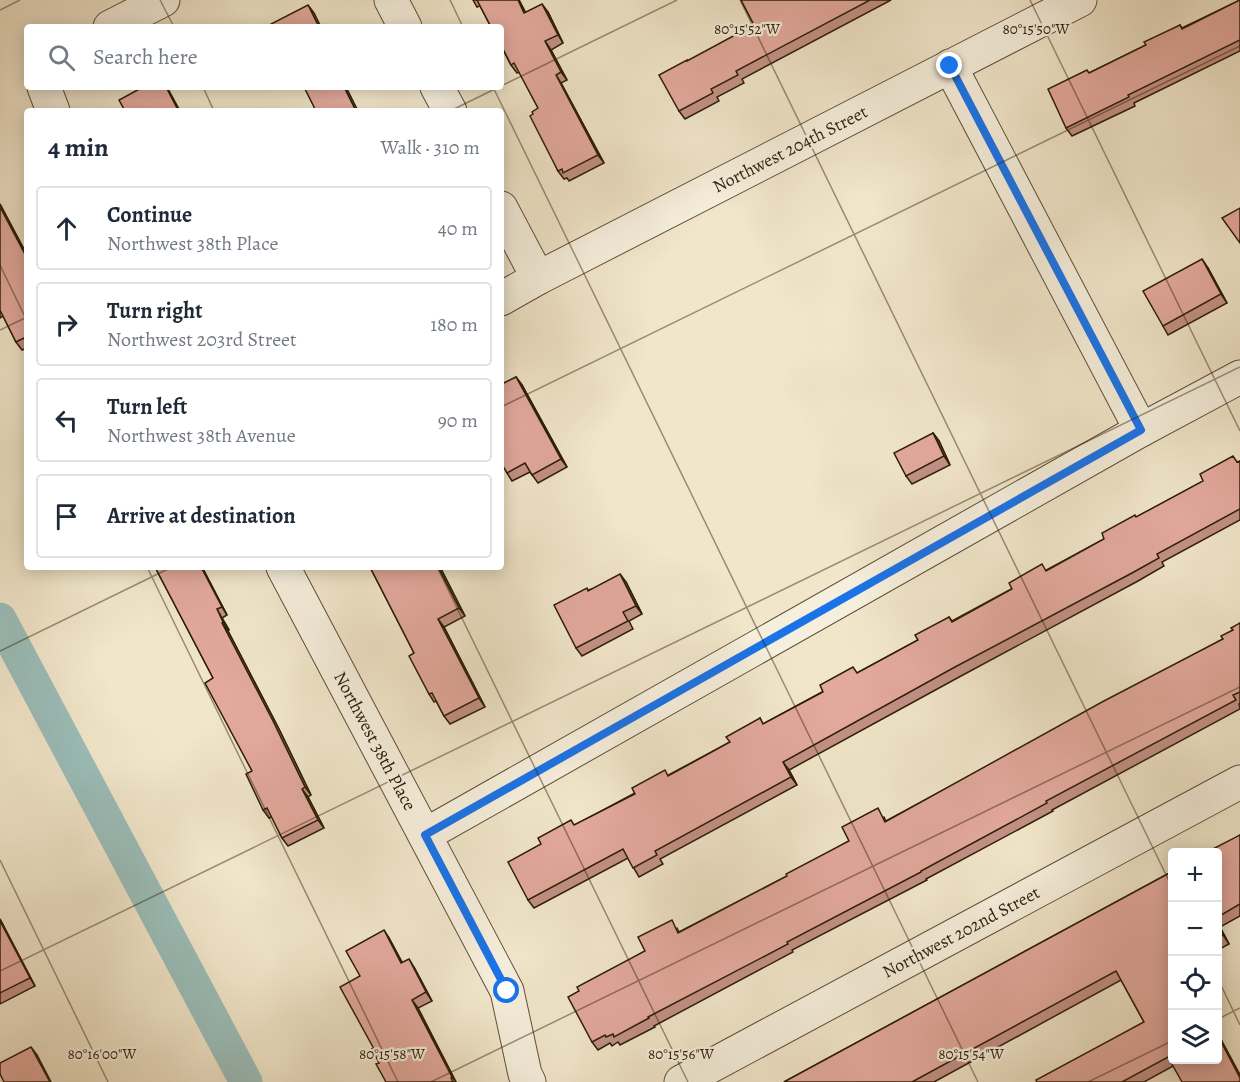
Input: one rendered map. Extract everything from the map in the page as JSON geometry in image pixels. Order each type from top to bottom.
[{"type":"street","points":[[117,24],[163,0]]},
{"type":"street","points":[[391,0],[403,24]]},
{"type":"street","name":"Northwest 204th Street","points":[[504,297],[1080,0]]},
{"type":"street","points":[[950,66],[1141,430]]},
{"type":"street","points":[[45,90],[52,108]]},
{"type":"street","points":[[439,90],[448,108]]},
{"type":"street","points":[[504,214],[538,278]]},
{"type":"street","points":[[425,835],[1141,430],[1240,377]]},
{"type":"street","name":"Northwest 38th Place","points":[[285,570],[507,991],[525,1074],[529,1082]]},
{"type":"street","name":"Northwest 202nd Street","points":[[681,1082],[1240,782]]},
{"type":"building","points":[[477,0],[518,0],[524,13],[542,4],[558,35],[545,41],[561,72],[556,75],[598,155],[563,173],[562,169],[558,171],[530,116],[538,108],[514,63],[511,65],[504,51],[504,24],[489,24]]},
{"type":"building","points":[[741,0],[870,0],[736,71],[738,75],[711,89],[713,93],[679,111],[659,75],[754,25]]},
{"type":"building","points":[[1240,0],[1240,40],[1066,128],[1048,89],[1087,70],[1089,73],[1146,45],[1144,42],[1180,25],[1182,29]]},
{"type":"building","points":[[308,5],[318,24],[271,24]]},
{"type":"building","points":[[137,90],[168,90],[177,108],[123,108],[119,100]]},
{"type":"building","points":[[306,90],[346,90],[354,108],[314,108]]},
{"type":"building","points":[[0,207],[24,252],[24,338],[16,342],[0,310]]},
{"type":"building","points":[[1240,208],[1240,243],[1222,218]]},
{"type":"building","points":[[1202,259],[1221,294],[1163,326],[1143,291]]},
{"type":"building","points":[[516,377],[561,459],[532,475],[525,463],[507,473],[504,468],[504,383]]},
{"type":"building","points":[[933,433],[944,456],[906,476],[894,453]]},
{"type":"building","points":[[1233,456],[1237,462],[1240,461],[1240,509],[1157,554],[1159,558],[1132,573],[783,762],[791,777],[655,851],[657,855],[633,868],[623,849],[528,900],[508,862],[541,844],[538,838],[571,820],[574,825],[635,794],[632,788],[665,770],[668,776],[730,742],[726,737],[760,718],[763,724],[823,692],[820,685],[853,667],[857,673],[918,640],[915,635],[949,617],[952,622],[1012,589],[1009,583],[1042,564],[1046,571],[1104,539],[1102,533],[1203,481],[1200,474]]},
{"type":"building","points":[[157,570],[203,570],[222,607],[217,609],[222,623],[273,721],[305,787],[302,789],[318,820],[282,838],[267,808],[263,810],[246,774],[252,771],[205,683],[213,678]]},
{"type":"building","points":[[372,570],[440,570],[459,608],[438,619],[479,698],[444,716],[432,693],[429,694],[409,656],[414,653]]},
{"type":"building","points":[[620,574],[636,606],[623,612],[628,621],[576,648],[554,605]]},
{"type":"building","points":[[1240,623],[1240,692],[1233,695],[1236,700],[614,1037],[613,1034],[606,1037],[605,1035],[592,1042],[568,997],[579,991],[577,987],[645,951],[638,937],[672,920],[678,933],[849,841],[842,827],[878,808],[885,822],[1102,702],[1223,639],[1221,636],[1233,630],[1231,628]]},
{"type":"building","points":[[1240,835],[1240,904],[1222,915],[1222,848],[1215,848]]},
{"type":"building","points":[[1168,874],[1168,1057],[1122,1082],[1037,1082],[1036,1080],[1144,1022],[1116,971],[912,1082],[784,1082]]},
{"type":"building","points":[[0,921],[30,978],[0,993]]},
{"type":"building","points":[[384,930],[401,963],[409,959],[426,992],[412,1000],[453,1082],[386,1082],[376,1064],[379,1063],[372,1049],[374,1049],[340,987],[360,976],[346,951]]},
{"type":"building","points":[[1222,1044],[1240,1078],[1240,1082],[1182,1082],[1172,1064],[1222,1064]]},
{"type":"building","points":[[31,1047],[50,1082],[4,1082],[0,1074],[0,1063]]},
{"type":"waterway","points":[[0,619],[246,1082]]},
{"type":"route","points":[[507,991],[425,835],[1141,430],[950,66]]}]
